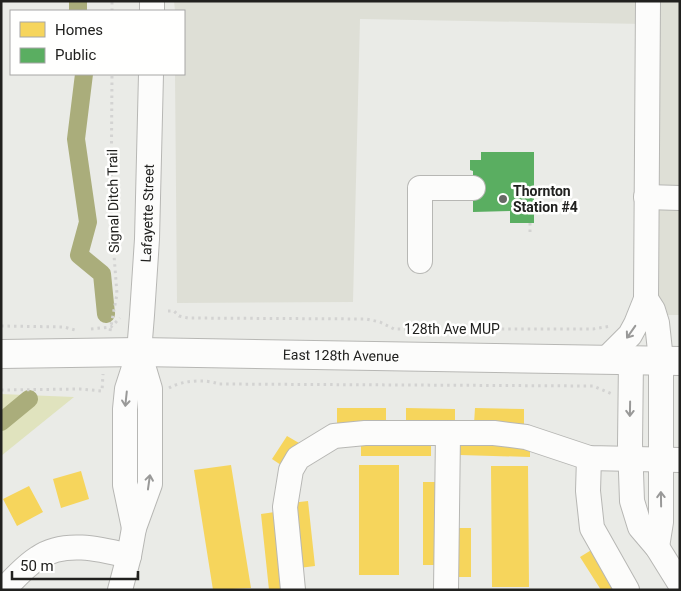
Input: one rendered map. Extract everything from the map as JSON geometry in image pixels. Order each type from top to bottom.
[{"type":"main road","name":"East 128th Avenue","points":[[1,354],[139,352],[670,360]]},
{"type":"street","points":[[648,1],[646,299],[618,360],[631,460],[632,502],[640,527],[657,547],[680,584]]},
{"type":"street","name":"Lafayette Street","points":[[120,590],[134,528],[125,485],[125,408],[127,389],[139,352],[147,239],[151,75]]},
{"type":"street","points":[[420,261],[420,188],[473,188]]},
{"type":"street","points":[[646,197],[680,198]]},
{"type":"street","points":[[646,299],[653,310],[670,360],[670,460],[657,547]]},
{"type":"street","points":[[446,590],[448,433]]},
{"type":"street","points":[[293,590],[285,507],[291,470],[298,458],[334,436],[494,433],[526,436],[589,458],[670,460]]},
{"type":"street","points":[[589,458],[588,491],[592,528],[627,590]]},
{"type":"street","points":[[3,590],[38,557],[53,550],[68,547],[99,550],[129,556]]},
{"type":"path","name":"Signal Ditch Trail","points":[[111,327],[117,294],[111,216],[112,75]]},
{"type":"path","points":[[530,223],[530,233]]},
{"type":"path","name":"128th Ave MUP","points":[[168,311],[174,311],[179,316],[188,318],[366,319],[380,322],[394,329],[593,329],[614,326]]},
{"type":"path","points":[[85,330],[111,327],[120,318]]},
{"type":"path","points":[[1,326],[64,327],[77,331]]},
{"type":"path","points":[[166,390],[184,382],[214,382],[219,384],[593,386],[613,394]]},
{"type":"path","points":[[1,390],[80,389],[102,391]]},
{"type":"shaded area","points":[[174,1],[680,1],[680,315],[641,315],[644,24],[360,19],[353,302],[177,303],[175,75],[185,75],[185,10],[175,10]]},
{"type":"green space","points":[[1,394],[74,397],[1,456]]},
{"type":"building: Homes","points":[[337,408],[386,408],[386,424],[337,424]]},
{"type":"building: Homes","points":[[406,408],[455,409],[455,425],[406,424]]},
{"type":"building: Homes","points":[[475,408],[524,409],[524,425],[474,424]]},
{"type":"building: Homes","points":[[287,436],[299,443],[284,467],[272,459]]},
{"type":"building: Homes","points":[[460,441],[530,443],[530,457],[460,455]]},
{"type":"building: Homes","points":[[361,442],[431,442],[431,456],[361,456]]},
{"type":"building: Homes","points":[[231,465],[251,588],[213,590],[194,470]]},
{"type":"building: Homes","points":[[359,465],[399,465],[399,575],[359,575]]},
{"type":"building: Homes","points":[[491,466],[528,466],[529,587],[492,587]]},
{"type":"building: Homes","points":[[81,471],[89,499],[61,508],[53,479]]},
{"type":"building: Homes","points":[[423,482],[438,482],[438,565],[423,565]]},
{"type":"building: Homes","points":[[29,486],[43,512],[17,526],[3,499]]},
{"type":"building: Homes","points":[[308,501],[315,566],[299,568],[291,503]]},
{"type":"building: Homes","points":[[275,512],[284,590],[269,590],[261,514]]},
{"type":"building: Homes","points":[[455,528],[471,528],[471,577],[455,577]]},
{"type":"building: Homes","points":[[593,549],[618,590],[601,590],[580,557]]},
{"type":"building: Public","name":"Thornton Station #4","points":[[481,152],[534,152],[534,223],[510,223],[510,211],[473,212],[473,171],[470,170],[470,160],[481,160]]},
{"type":"waterway","points":[[78,1],[78,10]]},
{"type":"waterway","points":[[84,75],[76,139],[88,222],[79,255],[102,274],[106,314]]},
{"type":"waterway","points":[[1,422],[29,399]]},
{"type":"place","name":"Thornton Station #4","points":[[503,199]]}]
